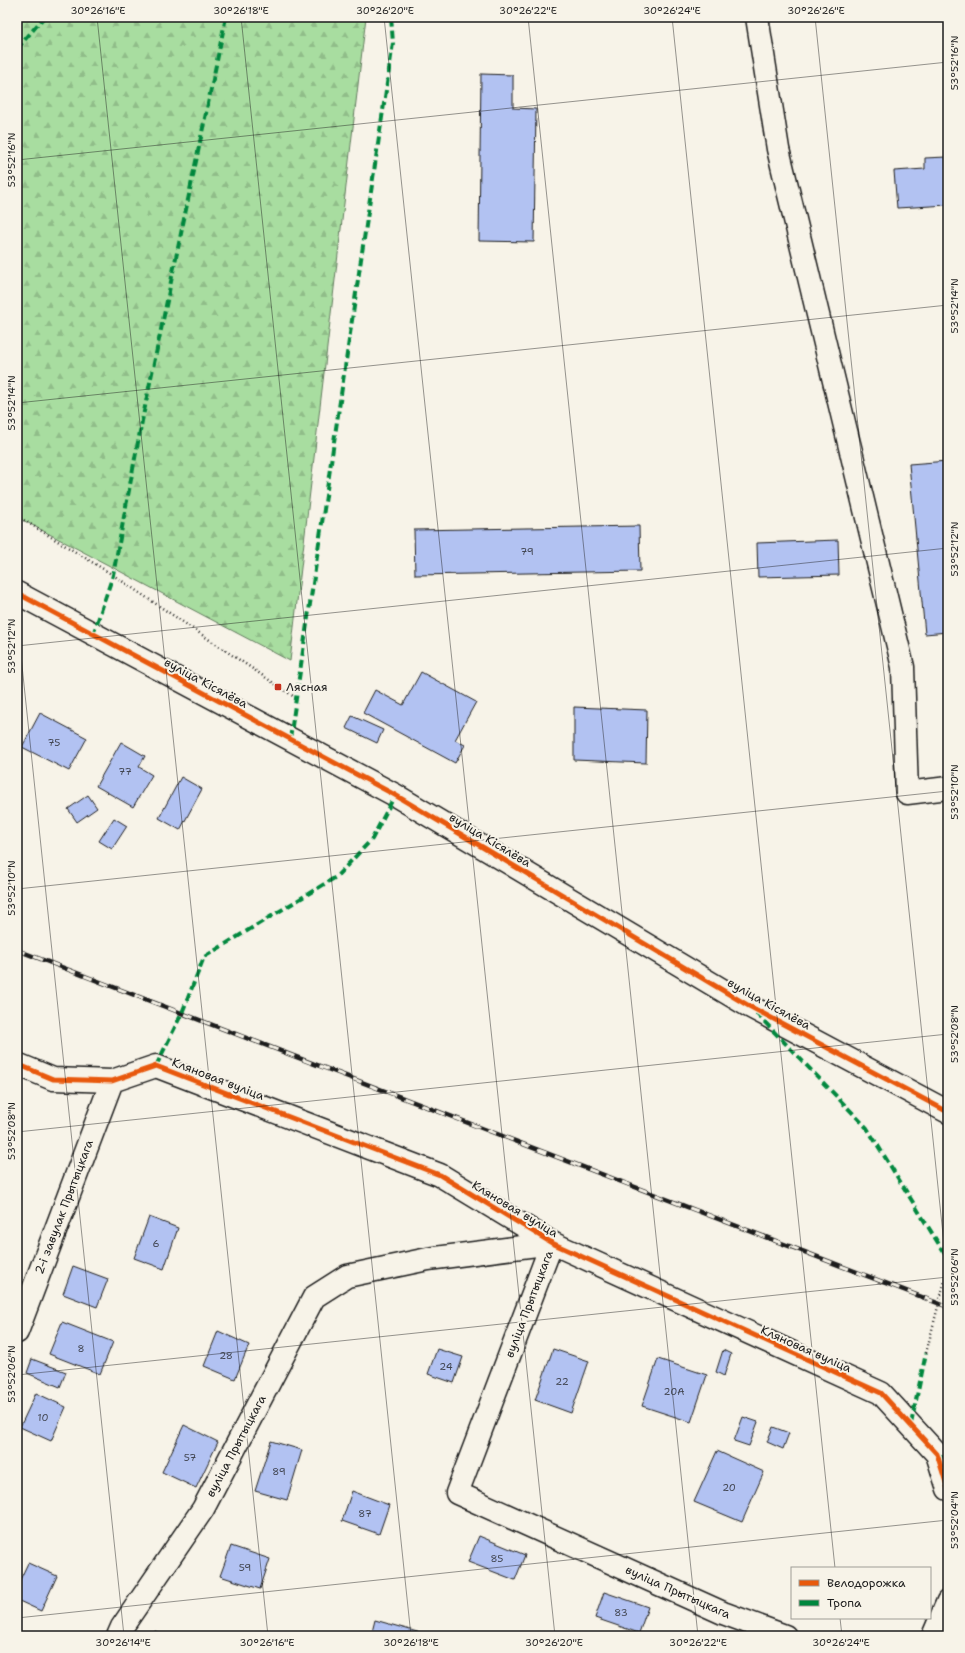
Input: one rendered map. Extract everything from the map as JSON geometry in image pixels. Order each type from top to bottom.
[{"type":"street","points":[[757,17],[778,149],[903,667],[906,793],[948,788]]},
{"type":"street","name":"вуліца Кісялёва","points":[[17,593],[100,639],[395,795],[749,1006],[948,1112]]},
{"type":"street","name":"Кляновая вуліца","points":[[17,1064],[53,1078],[112,1081],[156,1066],[440,1175],[552,1243],[881,1393],[937,1454],[948,1489]]},
{"type":"street","name":"2-і завулак Прытыцкага","points":[[17,1332],[21,1308],[112,1081]]},
{"type":"street","name":"вуліца Прытыцкага","points":[[118,1636],[122,1626],[203,1509],[314,1297],[346,1276],[428,1259],[552,1243],[457,1493],[724,1613],[785,1636]]},
{"type":"street","points":[[933,1636],[948,1601]]},
{"type":"path","points":[[17,516],[113,575],[296,698]]},
{"type":"path","points":[[926,1353],[948,1268]]},
{"type":"green space","points":[[17,17],[366,17],[290,661],[17,517]]},
{"type":"building","points":[[481,74],[513,75],[513,108],[536,109],[534,242],[479,241]]},
{"type":"building","points":[[946,157],[948,205],[897,208],[894,171],[925,169],[925,158]]},
{"type":"building","points":[[948,461],[948,632],[925,634],[909,464]]},
{"type":"building","points":[[639,526],[640,571],[415,575],[414,530]]},
{"type":"building","points":[[838,540],[839,575],[758,577],[757,543]]},
{"type":"building","points":[[421,672],[476,702],[455,740],[465,745],[455,763],[363,713],[375,690],[403,705]]},
{"type":"building","points":[[574,707],[647,710],[646,763],[574,760]]},
{"type":"building","points":[[40,713],[87,738],[69,771],[22,747]]},
{"type":"building","points":[[352,716],[383,730],[377,743],[346,728]]},
{"type":"building","points":[[121,742],[145,756],[139,767],[152,775],[133,807],[96,786]]},
{"type":"building","points":[[181,777],[202,789],[180,830],[159,818]]},
{"type":"building","points":[[88,795],[97,808],[77,822],[68,809]]},
{"type":"building","points":[[114,818],[127,826],[112,849],[99,841]]},
{"type":"building","points":[[149,1217],[178,1228],[164,1269],[134,1258]]},
{"type":"building","points":[[73,1266],[108,1279],[97,1307],[63,1294]]},
{"type":"building","points":[[62,1322],[113,1342],[100,1374],[49,1354]]},
{"type":"building","points":[[218,1331],[249,1345],[235,1379],[204,1366]]},
{"type":"building","points":[[437,1349],[463,1357],[454,1383],[428,1374]]},
{"type":"building","points":[[553,1349],[589,1361],[571,1413],[535,1400]]},
{"type":"building","points":[[723,1350],[731,1354],[724,1376],[716,1372]]},
{"type":"building","points":[[32,1359],[66,1372],[60,1387],[27,1373]]},
{"type":"building","points":[[658,1359],[707,1375],[691,1422],[642,1406]]},
{"type":"building","points":[[36,1393],[66,1407],[51,1441],[20,1427]]},
{"type":"building","points":[[743,1417],[758,1422],[749,1446],[734,1441]]},
{"type":"building","points":[[184,1425],[218,1442],[196,1488],[162,1472]]},
{"type":"building","points":[[773,1427],[789,1433],[783,1449],[767,1442]]},
{"type":"building","points":[[271,1441],[302,1450],[287,1500],[255,1491]]},
{"type":"building","points":[[717,1451],[764,1472],[742,1522],[694,1502]]},
{"type":"building","points":[[352,1491],[389,1505],[379,1534],[342,1521]]},
{"type":"building","points":[[479,1536],[525,1555],[515,1580],[468,1562]]},
{"type":"building","points":[[231,1546],[270,1559],[260,1589],[220,1576]]},
{"type":"building","points":[[28,1563],[57,1576],[41,1611],[17,1600],[17,1586]]},
{"type":"building","points":[[604,1592],[648,1607],[639,1633],[595,1618]]},
{"type":"building","points":[[375,1620],[428,1635],[428,1636],[371,1636]]},
{"type":"building","points":[[155,1631],[166,1636],[153,1636]]},
{"type":"railway","points":[[17,950],[948,1307]]},
{"type":"marked path","points":[[17,49],[44,17]]},
{"type":"marked path","points":[[93,635],[113,575],[142,421],[226,17]]},
{"type":"marked path","points":[[290,739],[393,43],[391,17]]},
{"type":"marked path","points":[[156,1066],[182,1013],[204,957],[336,877],[372,839],[395,795]]},
{"type":"marked path","points":[[756,1013],[867,1128],[948,1259]]},
{"type":"marked path","points":[[911,1424],[926,1353]]},
{"type":"marked path","points":[[937,1454],[948,1460]]},
{"type":"cycle path","points":[[17,593],[395,795],[749,1006],[948,1112]]},
{"type":"cycle path","points":[[17,1064],[53,1079],[112,1081],[156,1066],[440,1175],[552,1243],[881,1393],[937,1454],[948,1489]]},
{"type":"place","name":"Лясная","points":[[278,687]]}]
